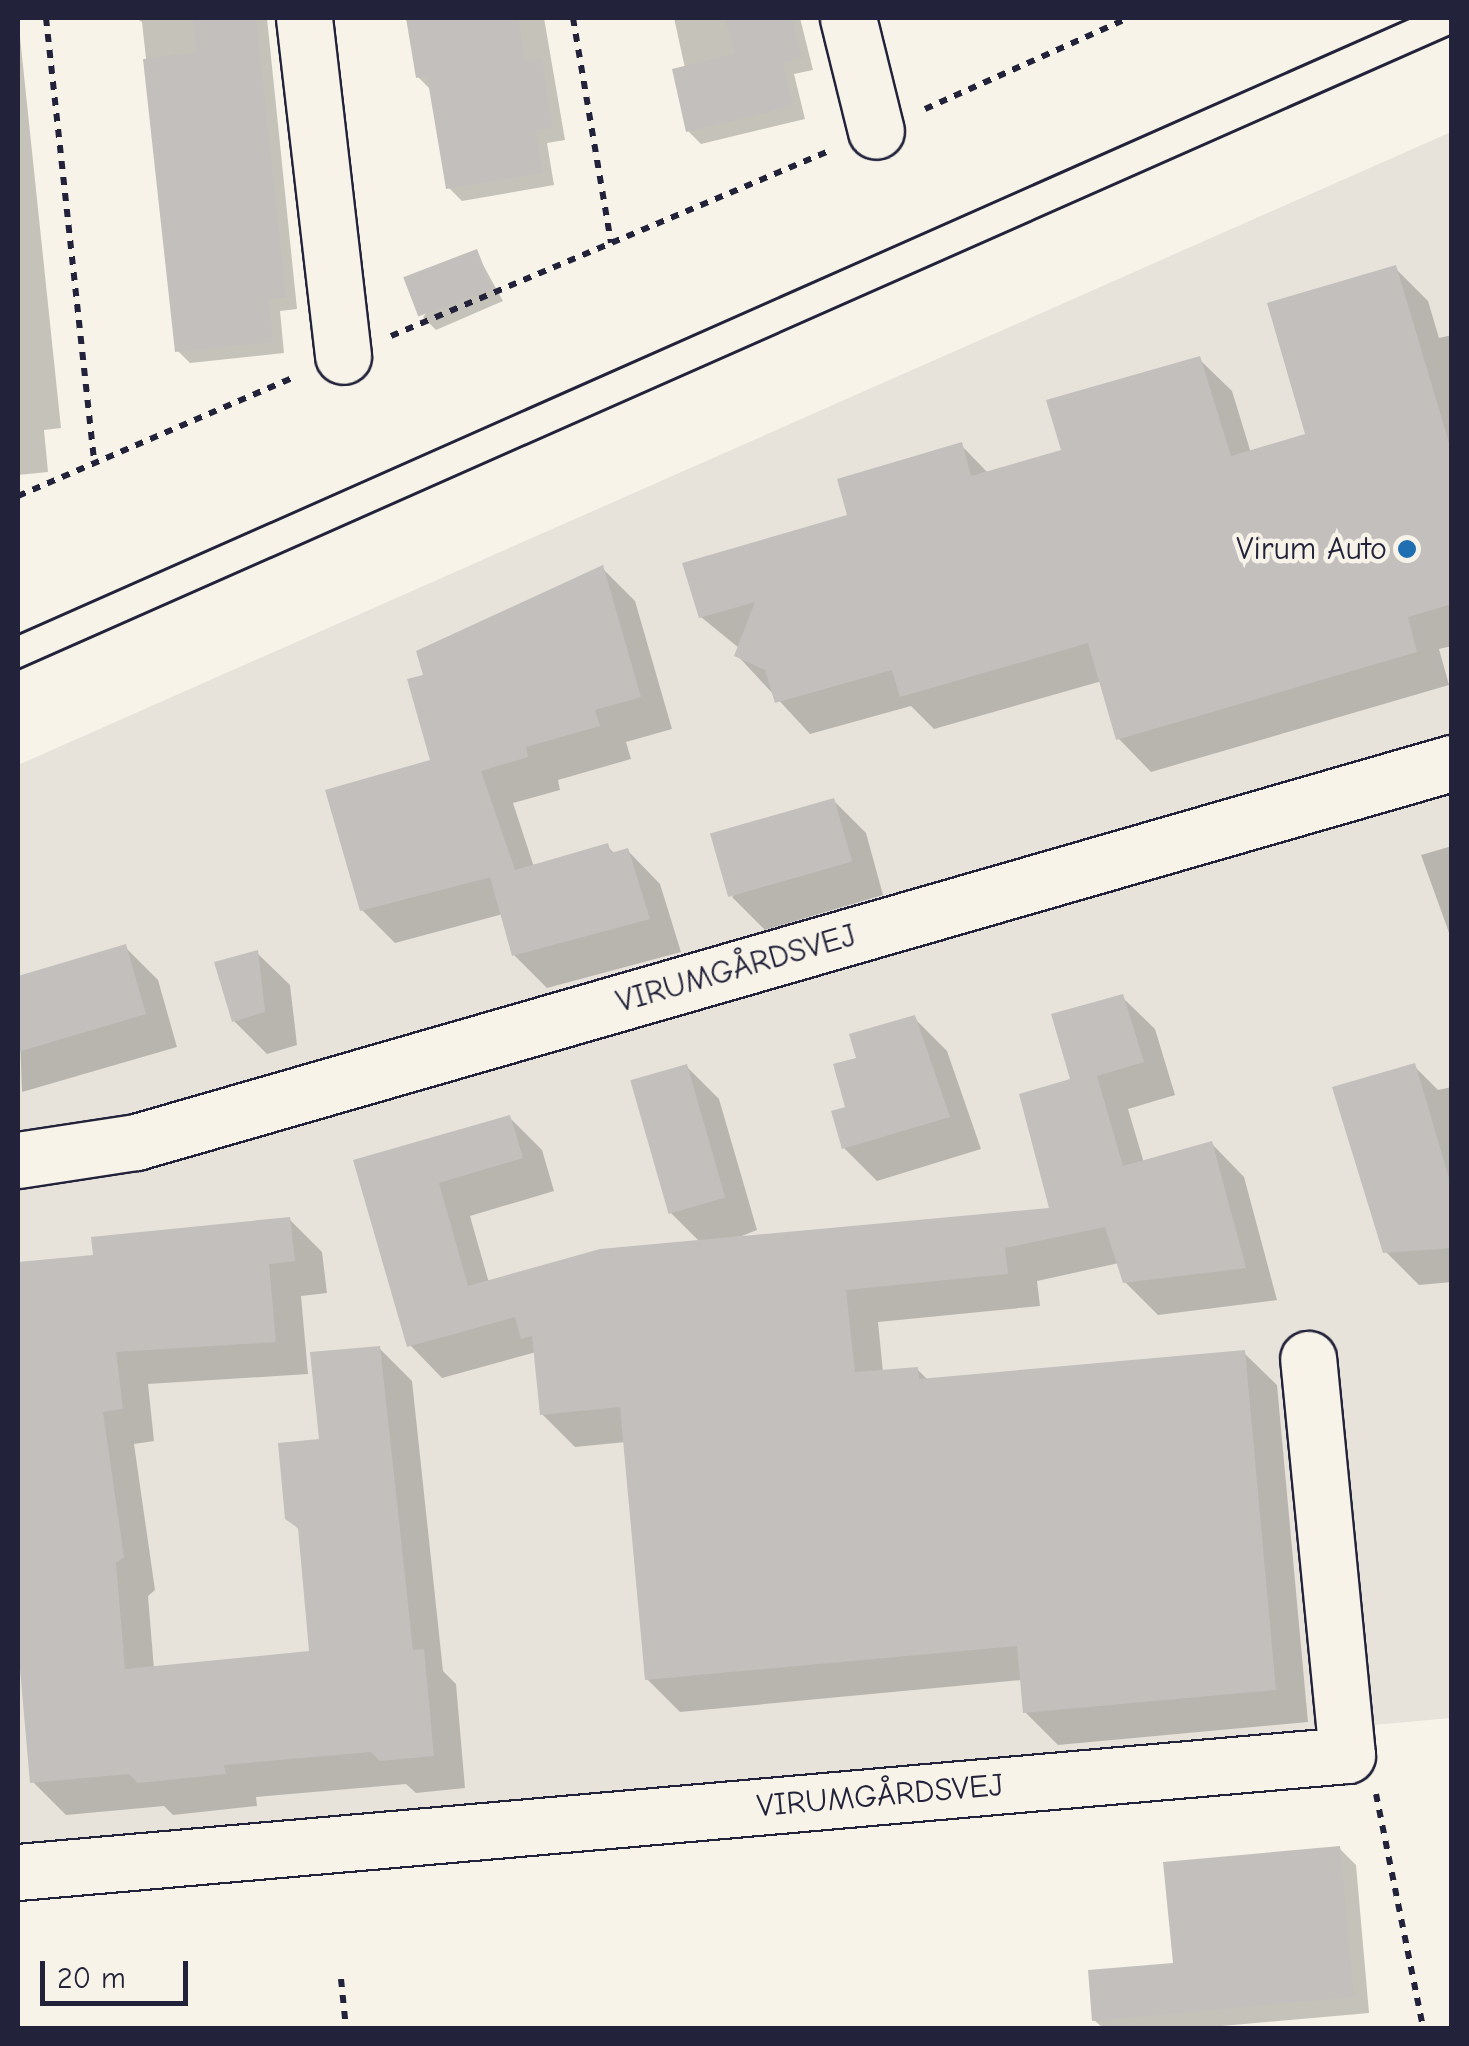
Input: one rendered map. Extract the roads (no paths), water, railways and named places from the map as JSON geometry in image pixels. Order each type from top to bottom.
[{"type":"street","points":[[304,18],[343,356]]},
{"type":"street","points":[[848,18],[876,131]]},
{"type":"street","name":"VIRUMGÅRDSVEJ","points":[[18,1160],[136,1142],[1452,764]]},
{"type":"street","name":"VIRUMGÅRDSVEJ","points":[[18,1872],[1347,1755],[1308,1359]]},
{"type":"tram line","points":[[18,634],[1409,18]]},
{"type":"tram line","points":[[18,669],[1452,34]]},
{"type":"place","name":"Virum Auto","points":[[1407,549]]}]
